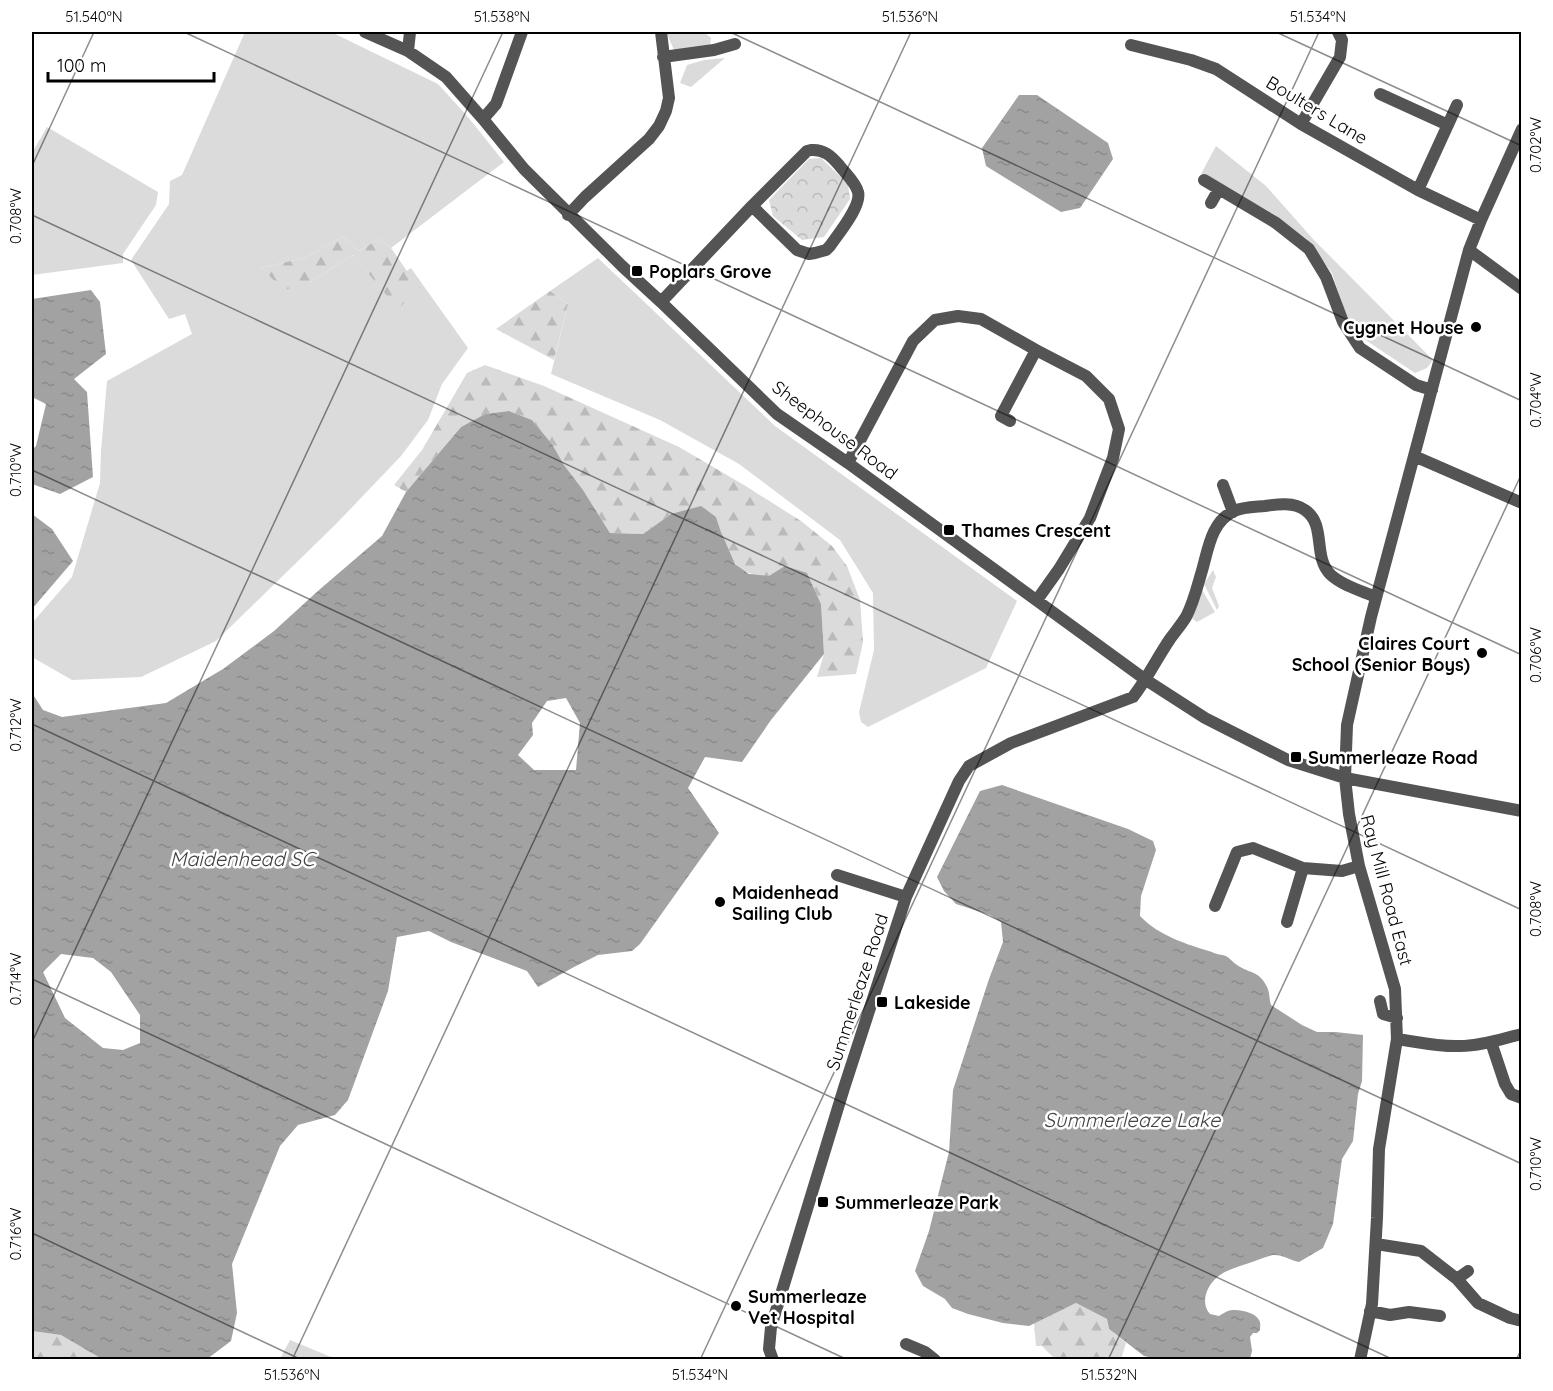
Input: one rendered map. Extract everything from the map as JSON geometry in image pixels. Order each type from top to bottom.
[{"type":"street","name":"Sheephouse Road","points":[[366,32],[408,51],[446,77],[524,169],[568,214],[777,414],[1146,680],[1205,718],[1288,760],[1345,778],[1521,811]]},
{"type":"street","points":[[408,51],[410,32]]},
{"type":"street","points":[[483,119],[496,104],[522,32]]},
{"type":"street","points":[[568,214],[649,139],[659,126],[669,98],[661,32]]},
{"type":"street","points":[[1301,124],[1340,57],[1342,40],[1338,32]]},
{"type":"street","points":[[663,57],[714,50],[735,44]]},
{"type":"street","name":"Boulters Lane","points":[[1131,45],[1191,60],[1216,69],[1301,124],[1418,190],[1480,220]]},
{"type":"street","points":[[1380,94],[1448,125]]},
{"type":"street","points":[[1418,190],[1456,105]]},
{"type":"street","name":"Ray Mill Road East","points":[[1360,1359],[1371,1311],[1379,1149],[1397,1039],[1397,1018],[1395,989],[1359,866],[1349,814],[1345,778],[1347,725],[1376,597],[1469,250],[1521,129]]},
{"type":"street","points":[[661,302],[752,206],[807,152],[822,150],[833,158],[856,187],[859,197],[854,210],[830,246],[826,250],[809,254],[797,250],[752,206]]},
{"type":"street","points":[[1204,180],[1276,223],[1309,249],[1326,277],[1343,322],[1360,348],[1416,384],[1432,390]]},
{"type":"street","points":[[1211,203],[1219,189]]},
{"type":"street","points":[[1469,250],[1521,288]]},
{"type":"street","points":[[848,463],[913,341],[935,320],[958,316],[981,319],[1086,376],[1110,399],[1119,429],[1113,458],[1090,519],[1037,600]]},
{"type":"street","points":[[1002,420],[1036,350]]},
{"type":"street","points":[[1414,456],[1521,503]]},
{"type":"street","points":[[1223,485],[1233,512],[1283,504],[1295,505],[1306,510],[1317,524],[1320,555],[1326,570],[1338,580],[1376,597]]},
{"type":"street","name":"Summerleaze Road","points":[[773,1359],[769,1349],[771,1327],[844,1088],[906,897],[959,781],[969,766],[1011,743],[1133,697],[1186,616],[1202,573],[1212,534],[1220,522],[1233,512]]},
{"type":"street","points":[[1215,906],[1237,852],[1253,848],[1303,868],[1342,871],[1359,866]]},
{"type":"street","points":[[1287,922],[1303,868]]},
{"type":"street","points":[[837,874],[906,897]]},
{"type":"street","points":[[1380,1001],[1383,1014],[1397,1018]]},
{"type":"street","points":[[1397,1039],[1460,1046],[1491,1042],[1521,1034]]},
{"type":"street","points":[[1491,1042],[1505,1084],[1511,1094],[1521,1098]]},
{"type":"street","points":[[1376,1244],[1421,1251],[1457,1278],[1478,1303],[1521,1321]]},
{"type":"street","points":[[1457,1278],[1468,1271]]},
{"type":"street","points":[[1371,1311],[1390,1315],[1410,1312],[1440,1316]]},
{"type":"street","points":[[906,1344],[935,1359]]},
{"type":"green space","points":[[245,32],[331,32],[438,84],[504,162],[391,248],[379,239],[359,251],[343,236],[307,257],[261,268],[309,283],[353,255],[398,308],[423,285],[468,348],[442,384],[428,420],[401,456],[336,524],[216,641],[141,677],[72,680],[32,657],[32,623],[72,577],[100,483],[107,381],[192,334],[185,314],[169,319],[131,260],[169,204],[170,181],[182,175]]},
{"type":"green space","points":[[667,32],[704,32],[711,38],[710,45],[674,50]]},
{"type":"green space","points":[[725,58],[691,87],[680,83],[687,65],[704,60]]},
{"type":"green space","points":[[47,127],[158,192],[156,205],[123,254],[123,263],[32,275],[34,248],[32,248],[32,153]]},
{"type":"green space","points":[[1216,146],[1266,186],[1313,239],[1433,360],[1427,368],[1415,373],[1355,333],[1345,313],[1332,273],[1307,239],[1267,210],[1201,174]]},
{"type":"green space","points":[[821,158],[848,184],[850,199],[824,237],[802,240],[773,216],[769,200],[809,159]]},
{"type":"green space","points":[[343,236],[359,251],[379,239],[391,248],[407,271],[411,268],[423,285],[398,309],[353,255],[309,283],[284,290],[261,268],[307,257]]},
{"type":"green space","points":[[598,258],[775,426],[1017,601],[986,668],[868,727],[861,722],[859,712],[874,650],[873,593],[840,540],[739,464],[660,420],[551,374],[568,304],[550,291]]},
{"type":"green space","points":[[550,291],[568,304],[554,360],[496,329]]},
{"type":"green space","points":[[485,365],[544,386],[679,447],[801,521],[832,546],[847,566],[860,600],[863,642],[856,674],[817,677],[824,654],[821,604],[807,573],[760,576],[743,570],[730,555],[716,517],[671,514],[643,534],[610,533],[552,444],[532,420],[509,411],[485,414],[461,427],[406,492],[394,485],[422,450],[467,373]]},
{"type":"green space","points":[[1213,570],[1216,577],[1212,588],[1219,606],[1217,610],[1204,584]]},
{"type":"green space","points":[[1201,588],[1215,612],[1197,622],[1190,617]]},
{"type":"green space","points":[[1076,1303],[1107,1319],[1109,1329],[1126,1343],[1121,1359],[1055,1359],[1042,1346],[1036,1346],[1034,1323]]},
{"type":"green space","points":[[32,1331],[61,1335],[102,1359],[32,1360]]},
{"type":"green space","points":[[290,1340],[336,1359],[280,1359]]},
{"type":"water","points":[[1019,95],[1037,95],[1108,143],[1113,159],[1080,208],[1061,212],[986,166],[982,148]]},
{"type":"water","points":[[91,290],[100,302],[106,354],[74,379],[87,392],[93,477],[60,494],[32,484],[32,450],[36,446],[46,404],[32,397],[32,299]]},
{"type":"water","name":"Maidenhead SC","points":[[509,411],[532,420],[552,444],[610,533],[643,534],[671,514],[701,506],[716,517],[735,564],[749,574],[769,576],[785,566],[807,573],[821,604],[824,654],[771,720],[742,762],[705,757],[688,788],[719,833],[640,944],[632,951],[598,955],[538,987],[527,971],[451,942],[429,931],[397,937],[388,991],[348,1100],[335,1115],[298,1125],[280,1146],[232,1264],[237,1313],[231,1341],[207,1359],[102,1359],[61,1335],[32,1331],[32,693],[43,710],[62,717],[166,703],[223,669],[274,631],[382,536],[406,492],[461,427],[485,414]],"holes":[[[566,698],[580,723],[576,770],[534,770],[518,755],[533,735],[532,723],[547,701]],[[61,954],[93,958],[111,972],[140,1015],[140,1043],[123,1050],[103,1048],[65,1018],[43,972]]]},
{"type":"water","points":[[32,514],[52,529],[73,561],[32,609]]},
{"type":"water","name":"Summerleaze Lake","points":[[1002,785],[1128,829],[1153,841],[1156,850],[1141,896],[1140,916],[1147,923],[1173,938],[1226,956],[1242,968],[1257,975],[1267,987],[1271,1005],[1302,1025],[1317,1032],[1363,1035],[1362,1081],[1358,1094],[1353,1141],[1342,1159],[1333,1224],[1323,1248],[1299,1262],[1273,1255],[1233,1269],[1216,1278],[1206,1293],[1205,1304],[1210,1314],[1219,1316],[1231,1310],[1240,1310],[1254,1315],[1259,1320],[1260,1330],[1250,1337],[1252,1351],[1250,1359],[1163,1360],[1144,1356],[1109,1329],[1107,1319],[1076,1303],[1029,1326],[1003,1323],[968,1314],[952,1308],[945,1299],[923,1286],[915,1271],[929,1231],[949,1152],[953,1090],[1003,942],[1001,922],[990,915],[956,904],[944,891],[937,877],[980,791]]},
{"type":"place","name":"Poplars Grove","points":[[637,271]]},
{"type":"place","name":"Cygnet House","points":[[1476,327]]},
{"type":"place","name":"Thames Crescent","points":[[949,530]]},
{"type":"place","name":"Claires Court School (Senior Boys)","points":[[1482,653]]},
{"type":"place","name":"Summerleaze Road","points":[[1296,757]]},
{"type":"place","name":"Maidenhead Sailing Club","points":[[720,902]]},
{"type":"place","name":"Lakeside","points":[[882,1002]]},
{"type":"place","name":"Summerleaze Park","points":[[823,1202]]},
{"type":"place","name":"Summerleaze Vet Hospital","points":[[736,1306]]}]
